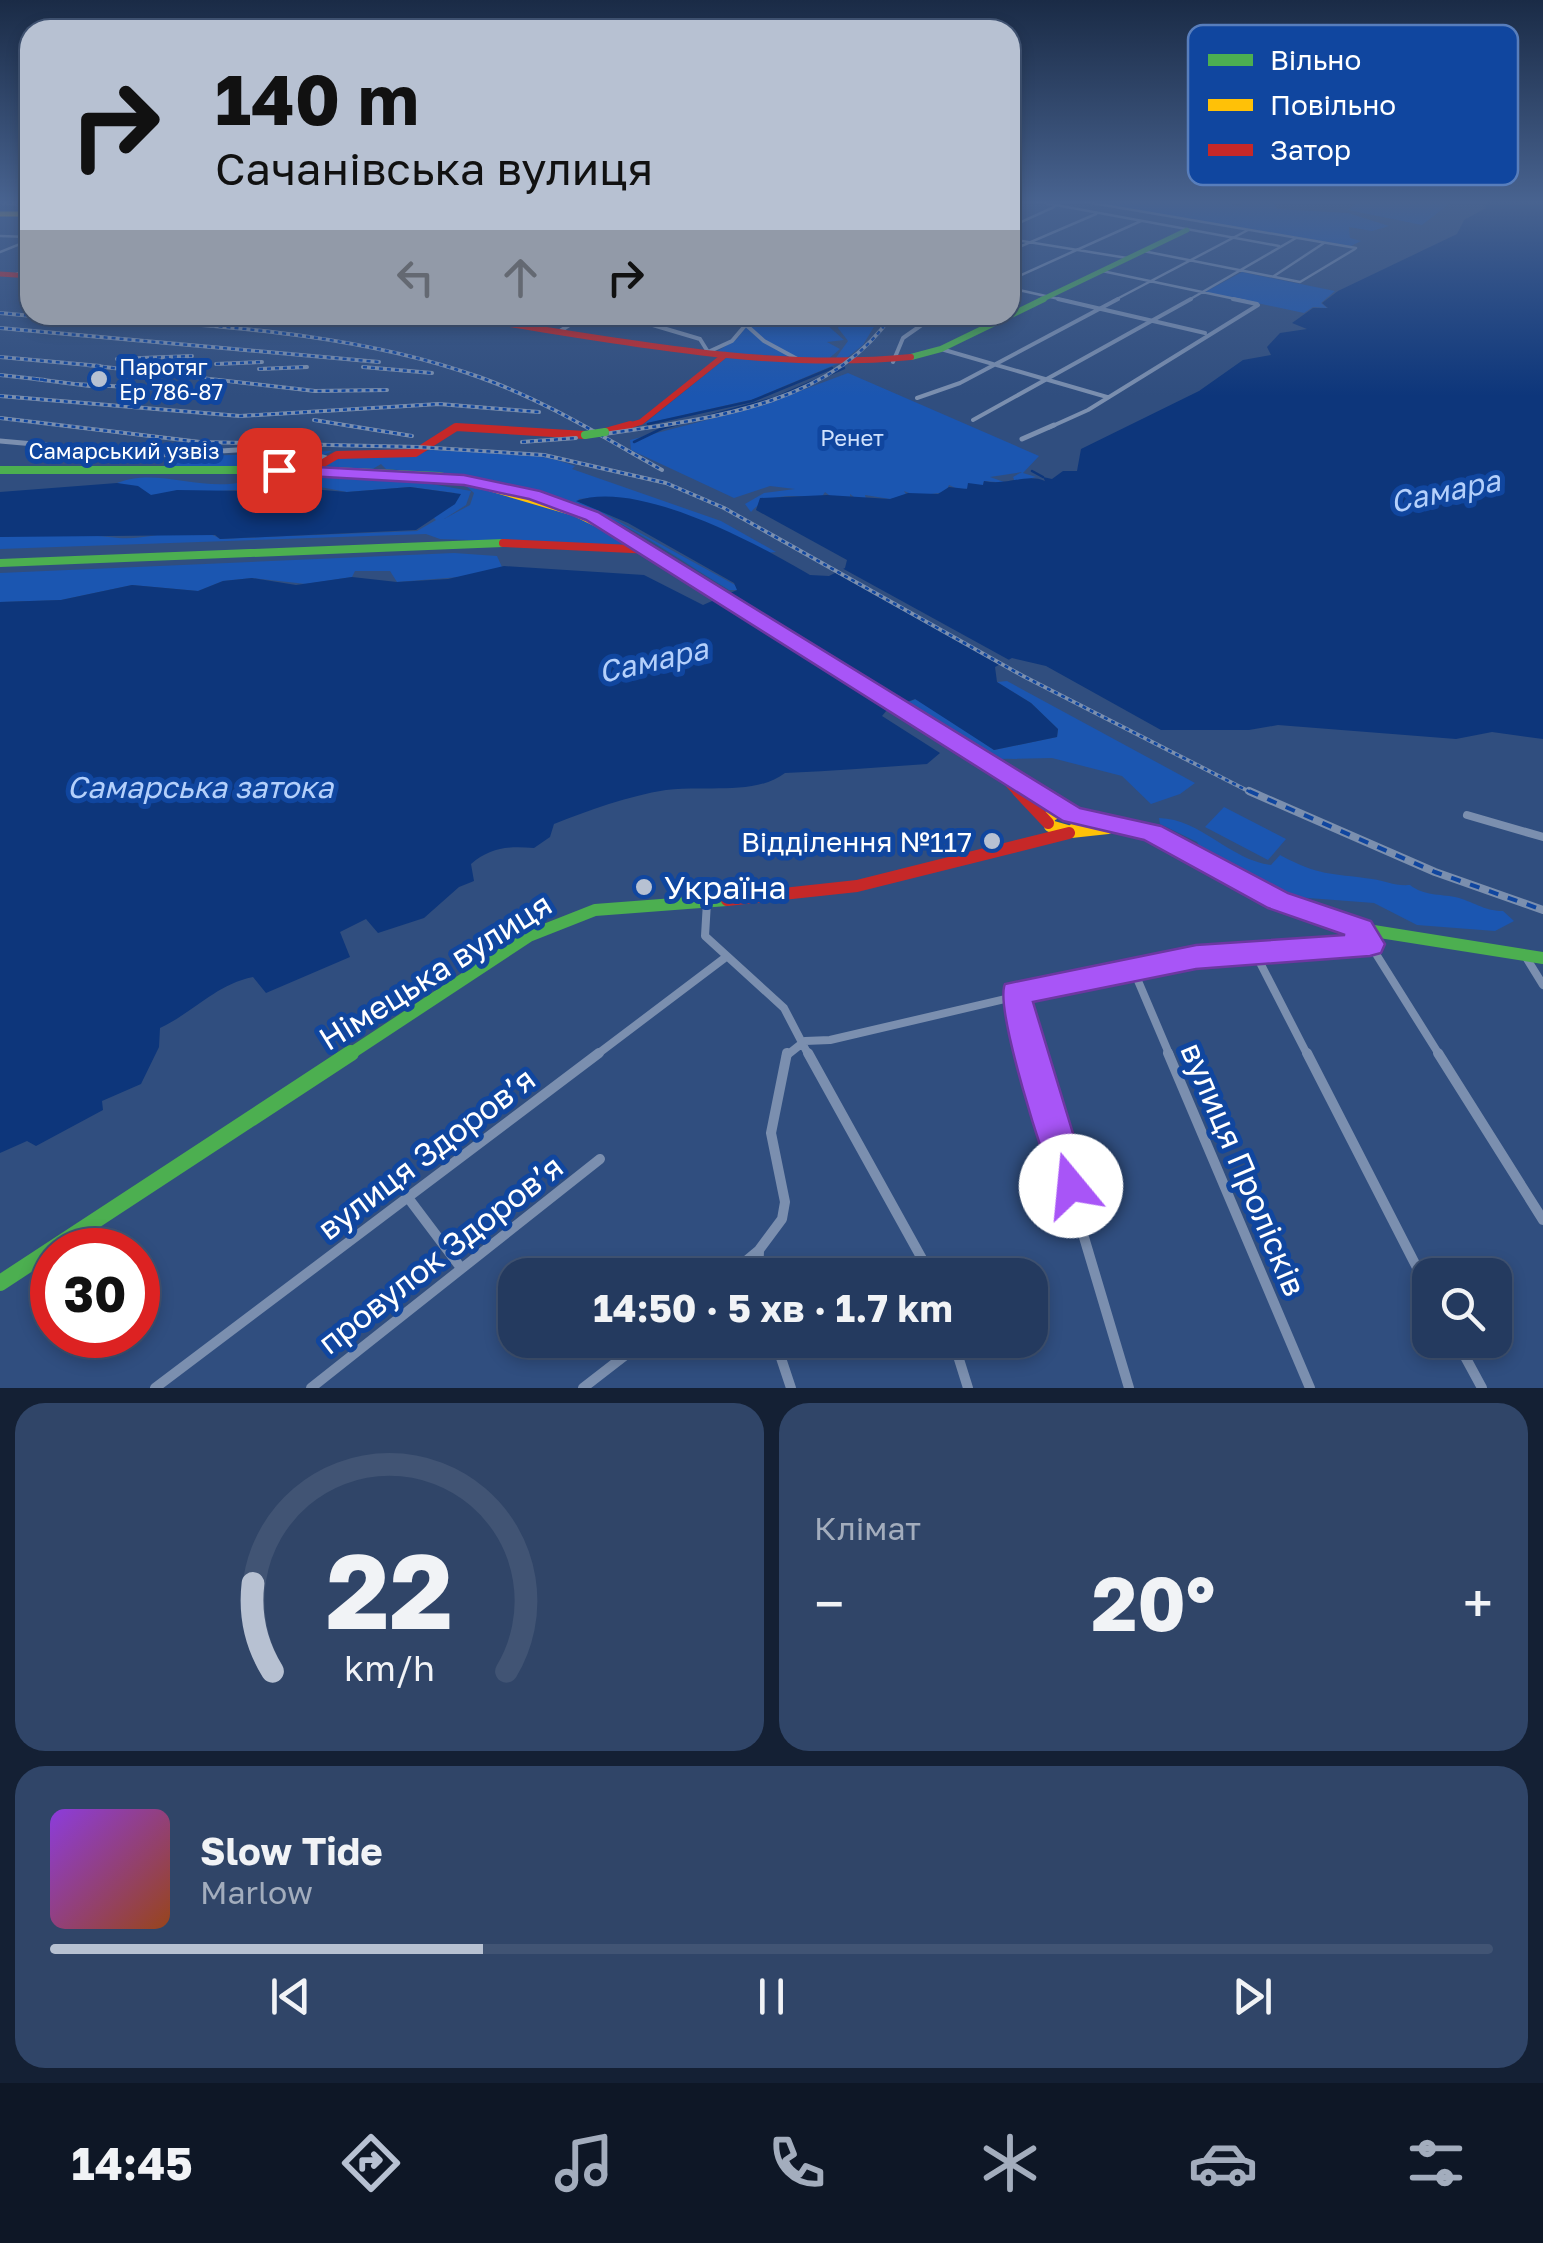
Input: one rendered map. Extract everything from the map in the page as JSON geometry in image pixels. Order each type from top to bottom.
[{"type":"main road","points":[[1020,311],[1108,266]]},
{"type":"main road","points":[[0,274],[20,275]]},
{"type":"main road","points":[[526,325],[725,355],[893,362],[941,350],[992,325]]},
{"type":"main road","points":[[311,470],[326,458],[415,453],[460,426],[546,436],[605,432],[640,422],[725,355]]},
{"type":"main road","name":"Самарський узвіз","points":[[0,470],[311,470],[422,475],[496,486],[576,509],[637,545]]},
{"type":"main road","points":[[0,566],[480,542],[637,545],[670,560],[1072,815],[1079,825],[1070,833],[1057,831],[991,764]]},
{"type":"main road","points":[[0,566],[478,547],[652,552]]},
{"type":"main road","points":[[1046,840],[1053,812],[1151,833],[1278,900],[1361,929],[1543,958]]},
{"type":"main road","name":"Німецька вулиця","points":[[0,1283],[552,922],[614,903],[774,899],[877,882],[1070,833],[1118,827]]},
{"type":"street","points":[[917,398],[931,397],[1181,266]]},
{"type":"street","points":[[1220,266],[1306,282],[1330,266]]},
{"type":"street","points":[[972,420],[1043,385],[1046,379],[1248,266]]},
{"type":"street","points":[[1273,277],[1290,266]]},
{"type":"street","points":[[1022,439],[1107,397],[1258,305],[1102,270]]},
{"type":"street","points":[[14,275],[20,272]]},
{"type":"street","points":[[1020,290],[1206,334]]},
{"type":"street","points":[[560,331],[569,325]]},
{"type":"street","points":[[652,325],[700,339],[708,352],[732,341],[745,325]]},
{"type":"street","points":[[747,325],[764,341],[801,361]]},
{"type":"street","points":[[893,362],[903,338],[922,325]]},
{"type":"street","points":[[941,350],[1107,397]]},
{"type":"street","points":[[0,441],[158,455],[283,447],[326,458]]},
{"type":"street","points":[[1467,815],[1543,838]]},
{"type":"street","points":[[707,902],[705,936],[784,1008],[851,1137],[921,1258]]},
{"type":"street","points":[[1361,929],[1543,1220]]},
{"type":"street","points":[[749,1258],[782,1219],[785,1202],[770,1133],[788,1053],[804,1041],[830,1040],[1016,993],[1133,969],[1253,950],[1370,944]]},
{"type":"street","points":[[1253,950],[1412,1258]]},
{"type":"street","points":[[1523,953],[1543,985]]},
{"type":"street","name":"вулиця Здоровʼя","points":[[162,1386],[726,957]]},
{"type":"street","name":"вулиця Пролісків","points":[[1133,969],[1310,1388]]},
{"type":"street","points":[[1016,993],[1024,1035],[1129,1388]]},
{"type":"street","name":"провулок Здоровʼя","points":[[311,1388],[600,1159]]},
{"type":"street","points":[[409,1199],[461,1268]]},
{"type":"street","points":[[759,1250],[759,1258]]},
{"type":"street","points":[[584,1388],[622,1358]]},
{"type":"street","points":[[780,1358],[791,1388]]},
{"type":"street","points":[[959,1358],[968,1388]]},
{"type":"street","points":[[1466,1358],[1482,1388]]},
{"type":"green space","points":[[1242,272],[1335,291],[1321,303],[1327,308],[1313,307],[1304,313],[1205,292]]},
{"type":"green space","points":[[748,325],[827,325],[844,340],[827,342],[840,349],[827,360],[716,352],[737,339]]},
{"type":"green space","points":[[875,325],[863,345],[844,360],[835,359],[848,341],[838,328]]},
{"type":"green space","points":[[726,358],[839,363],[754,399],[644,424]]},
{"type":"green space","name":"Ренет","points":[[848,373],[1039,456],[1023,473],[1046,480],[1036,477],[1015,482],[1013,477],[1022,472],[990,477],[1007,483],[984,481],[983,485],[960,490],[949,485],[946,492],[917,496],[904,491],[907,496],[890,499],[865,495],[866,499],[858,500],[850,494],[850,499],[833,498],[825,492],[821,498],[773,498],[751,512],[745,504],[764,493],[795,489],[770,486],[734,498],[631,450],[630,440],[760,406]]},
{"type":"green space","points":[[430,450],[503,452],[575,466],[572,469],[721,521],[776,552],[766,553],[675,511],[627,500],[578,499],[738,590],[729,590],[619,523],[551,495],[469,478],[386,469],[381,464],[371,470],[318,468],[341,456]]},
{"type":"green space","points":[[332,451],[302,466],[155,468],[204,456]]},
{"type":"green space","points":[[151,477],[222,484],[256,477],[397,478],[471,491],[466,505],[444,519],[470,505],[474,493],[466,486],[469,483],[579,513],[638,546],[440,539],[426,534],[0,549],[0,537],[30,535],[131,538],[198,532],[220,539],[417,531],[436,520],[432,516],[455,504],[455,493],[410,487],[347,492],[320,487],[313,491],[300,486],[151,495],[117,483]]},
{"type":"green space","points":[[454,553],[497,556],[502,567],[472,576],[397,582],[390,571],[355,571],[352,577],[306,584],[252,578],[223,581],[198,591],[132,585],[61,600],[0,602],[0,573]]},
{"type":"green space","points":[[1007,681],[1195,783],[1180,794],[1151,804],[1122,776],[1052,758],[997,759],[905,703],[916,699],[928,703],[994,750],[1057,737],[1058,729],[1031,703],[997,682]]},
{"type":"green space","points":[[1224,807],[1286,839],[1268,860],[1205,827]]},
{"type":"green space","points":[[1159,818],[1188,825],[1256,862],[1271,865],[1280,855],[1325,873],[1410,885],[1426,893],[1461,899],[1503,911],[1514,921],[1495,931],[1417,925],[1374,903],[1282,896],[1205,855],[1197,842],[1160,824]]},
{"type":"water","name":"Самарська затока","points":[[1391,266],[1543,266],[1543,739],[1492,732],[1456,739],[1278,725],[1249,730],[1161,730],[1046,666],[1012,658],[995,667],[997,682],[1031,703],[1058,729],[1057,737],[994,750],[915,699],[887,710],[882,716],[940,753],[927,764],[785,773],[759,785],[666,790],[609,804],[554,824],[550,837],[534,848],[501,849],[478,858],[471,864],[474,881],[459,887],[424,918],[378,933],[366,919],[340,932],[350,957],[266,993],[253,977],[216,992],[160,1028],[159,1047],[141,1084],[102,1101],[103,1110],[36,1146],[27,1141],[0,1153],[0,602],[61,600],[132,585],[198,591],[223,581],[252,578],[296,585],[352,577],[397,582],[448,579],[504,566],[644,575],[703,605],[737,590],[734,583],[628,523],[576,501],[601,497],[663,506],[728,532],[810,575],[829,576],[845,568],[847,560],[756,510],[760,498],[827,495],[890,499],[908,493],[938,494],[949,487],[967,489],[968,483],[983,485],[984,481],[1045,481],[1043,477],[1052,479],[1063,471],[1077,471],[1081,449],[1199,391],[1243,360],[1271,355],[1267,347],[1280,333],[1307,329],[1292,323],[1313,308],[1328,308],[1322,303]]},
{"type":"water","points":[[117,483],[138,486],[151,495],[177,490],[246,491],[261,485],[347,492],[410,487],[461,494],[455,504],[416,530],[220,539],[215,535],[0,537],[0,492]]},
{"type":"pier","points":[[840,567],[1011,661],[1003,666],[832,571]]},
{"type":"waterway","points":[[648,424],[752,401],[832,368]]},
{"type":"waterway","points":[[634,442],[663,428],[775,398],[844,368]]},
{"type":"waterway","points":[[1032,471],[1043,477]]},
{"type":"railway","points":[[0,313],[20,315]]},
{"type":"railway","points":[[203,325],[330,340],[430,362],[527,397],[599,435]]},
{"type":"railway","points":[[599,435],[719,415],[798,390],[834,371],[866,346],[884,325]]},
{"type":"railway","points":[[0,328],[379,362]]},
{"type":"railway","points":[[117,359],[192,356]]},
{"type":"railway","points":[[0,357],[100,366]]},
{"type":"railway","points":[[216,364],[262,362]]},
{"type":"railway","points":[[87,365],[315,391],[387,390]]},
{"type":"railway","points":[[259,369],[307,367]]},
{"type":"railway","points":[[363,367],[432,373]]},
{"type":"railway","points":[[0,375],[45,380]]},
{"type":"railway","points":[[35,379],[90,386]]},
{"type":"railway","points":[[75,384],[200,391]]},
{"type":"railway","points":[[0,396],[240,416],[439,404],[539,412]]},
{"type":"railway","points":[[0,418],[200,442],[417,447],[544,455],[666,483],[724,508],[1023,676],[1254,794]]},
{"type":"railway","points":[[314,420],[412,436]]},
{"type":"railway","points":[[599,435],[662,470]]},
{"type":"railway","points":[[522,442],[576,438]]},
{"type":"railway","points":[[1249,791],[1435,872],[1543,910]]},
{"type":"traffic: fast","points":[[1020,311],[1113,266]]},
{"type":"traffic: fast","points":[[911,357],[941,349],[991,325]]},
{"type":"traffic: fast","points":[[585,435],[605,432]]},
{"type":"traffic: fast","points":[[0,470],[311,470],[439,476],[489,487]]},
{"type":"traffic: fast","points":[[0,563],[503,543]]},
{"type":"traffic: fast","points":[[1005,771],[1072,815],[1151,833],[1312,915],[1361,929],[1543,958]]},
{"type":"traffic: fast","points":[[0,1283],[529,936],[595,910],[727,900]]},
{"type":"traffic: slow","points":[[489,487],[574,512],[653,550]]},
{"type":"traffic: slow","points":[[1070,833],[1079,825],[1072,815],[1058,812],[1048,817],[1050,826],[1064,831],[1071,832],[1079,832],[1108,828]]},
{"type":"traffic: jam","points":[[0,274],[20,275]]},
{"type":"traffic: jam","points":[[521,325],[774,361],[841,364],[911,357]]},
{"type":"traffic: jam","points":[[605,432],[641,422],[725,355]]},
{"type":"traffic: jam","points":[[311,470],[337,455],[415,453],[456,427],[585,435]]},
{"type":"traffic: jam","points":[[503,543],[653,550],[991,763],[1048,823]]},
{"type":"traffic: jam","points":[[727,900],[857,886],[943,868],[1069,833]]},
{"type":"place","name":"Паротяг Ер 786-87","points":[[99,379]]},
{"type":"place","name":"Відділення №117","points":[[992,841]]},
{"type":"place","name":"Україна","points":[[644,887]]},
{"type":"route","points":[[279,470],[440,476],[534,495],[592,516],[670,560],[1072,815],[1141,829],[1278,900],[1361,929],[1370,944],[1196,957],[1016,993],[1024,1035],[1071,1186]]},
{"type":"water label","name":"Самара","points":[[1445,491]]},
{"type":"water label","name":"Самара","points":[[653,660]]}]
